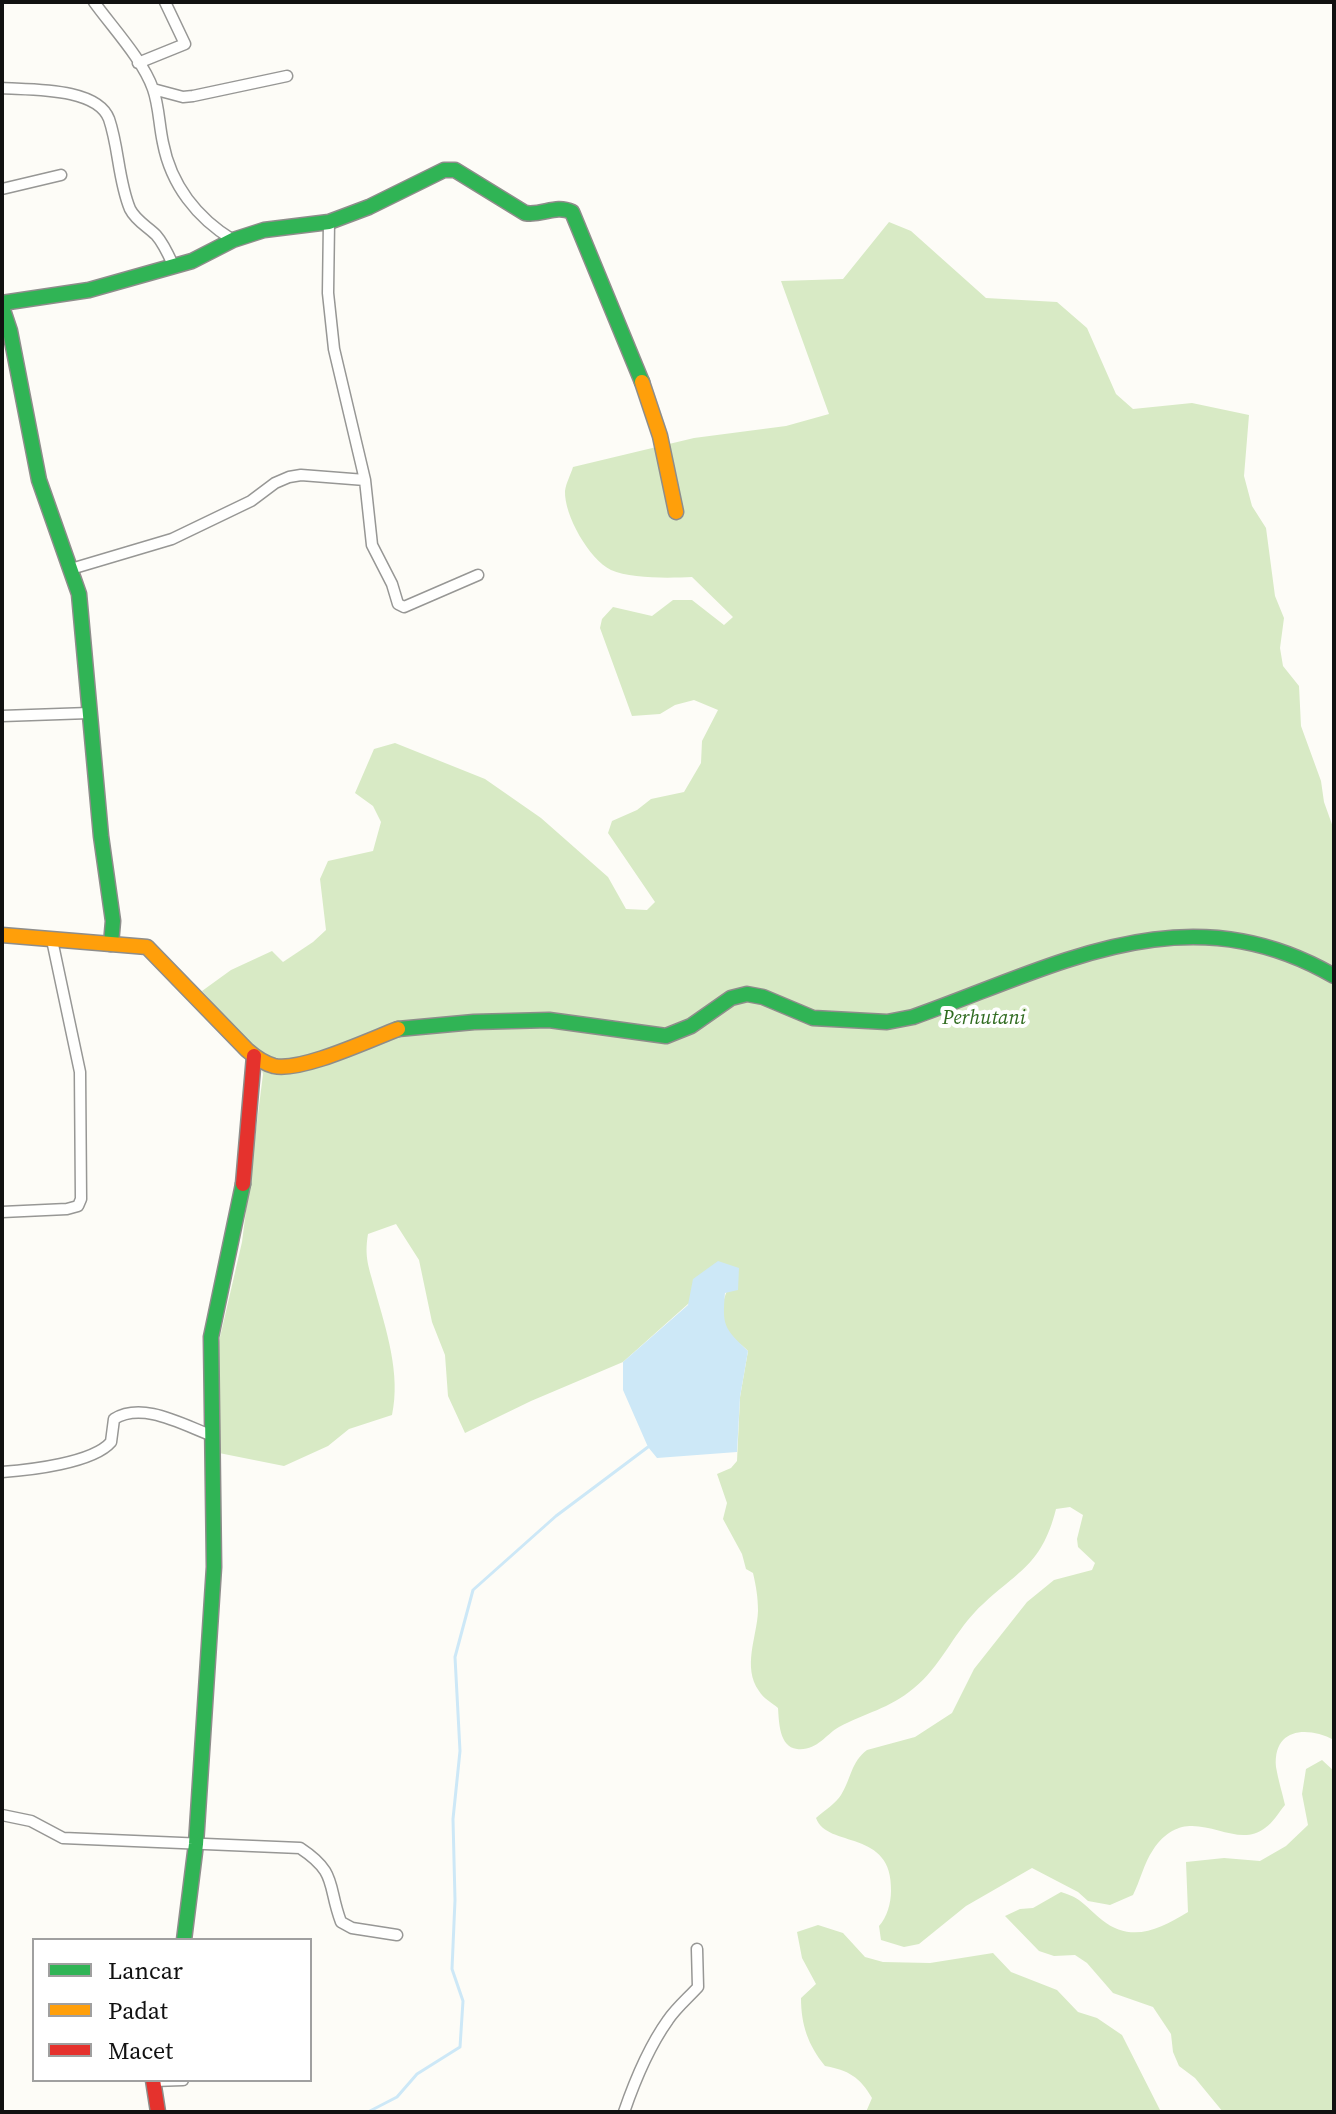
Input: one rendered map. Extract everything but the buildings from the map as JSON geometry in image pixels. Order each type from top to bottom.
[{"type":"street","points":[[94,2],[153,89],[166,155],[181,191],[213,228],[233,240]]},
{"type":"street","points":[[138,63],[185,44],[165,2]]},
{"type":"street","points":[[153,89],[183,97],[287,76]]},
{"type":"street","points":[[2,88],[62,93],[94,101],[102,107],[109,121],[119,171],[131,209],[138,220],[158,237],[174,267]]},
{"type":"street","points":[[111,944],[113,921],[89,713],[82,617],[71,569],[39,480],[10,331],[2,305],[89,290],[174,267],[233,240],[264,230],[329,222],[354,214],[449,169],[525,213],[561,207],[572,212],[648,393],[663,443],[676,512]]},
{"type":"street","points":[[2,189],[61,175]]},
{"type":"street","points":[[329,222],[327,279],[334,349],[365,480],[372,545],[400,606],[408,607],[478,575]]},
{"type":"street","points":[[71,569],[172,539],[251,501],[275,483],[289,477],[301,475],[365,480]]},
{"type":"street","points":[[2,716],[89,713]]},
{"type":"street","points":[[2,935],[150,948],[254,1056],[275,1066],[294,1067],[399,1029],[474,1022],[549,1020],[666,1036],[691,1026],[731,998],[747,994],[763,997],[813,1018],[887,1022],[913,1017],[1109,946],[1143,938],[1197,936],[1243,939],[1288,952],[1334,976]]},
{"type":"street","points":[[2,1212],[67,1209],[78,1206],[81,1199],[80,1072],[52,940]]},
{"type":"street","points":[[184,1938],[196,1844],[214,1567],[211,1337],[242,1199],[254,1056]]},
{"type":"street","points":[[2,1472],[73,1460],[104,1448],[111,1442],[114,1419],[134,1412],[153,1415],[213,1436]]},
{"type":"street","points":[[2,1815],[31,1821],[63,1838],[300,1848],[325,1868],[332,1880],[341,1922],[352,1928],[397,1935]]},
{"type":"street","points":[[624,2112],[635,2080],[657,2037],[668,2019],[698,1987],[697,1949]]},
{"type":"street","points":[[153,2082],[158,2112]]},
{"type":"green space","name":"Perhutani","points":[[889,222],[911,231],[986,298],[1057,302],[1087,328],[1116,394],[1133,409],[1192,403],[1249,415],[1244,476],[1252,506],[1266,528],[1275,596],[1284,618],[1280,648],[1283,666],[1299,686],[1301,726],[1321,781],[1324,802],[1334,830],[1334,1740],[1303,1732],[1286,1738],[1280,1744],[1276,1767],[1285,1805],[1271,1823],[1252,1834],[1239,1835],[1196,1826],[1181,1827],[1167,1835],[1153,1850],[1133,1895],[1110,1905],[1088,1901],[1078,1892],[1032,1868],[966,1906],[919,1944],[904,1947],[881,1940],[879,1926],[888,1910],[891,1891],[889,1871],[882,1857],[871,1848],[833,1834],[822,1827],[816,1818],[839,1798],[854,1765],[867,1750],[915,1737],[952,1713],[974,1669],[1027,1602],[1054,1580],[1092,1570],[1095,1563],[1078,1547],[1083,1515],[1070,1507],[1056,1509],[1050,1529],[1034,1557],[975,1612],[914,1688],[886,1706],[839,1727],[810,1748],[797,1749],[783,1739],[778,1708],[763,1696],[754,1682],[751,1662],[758,1611],[756,1587],[753,1573],[746,1569],[742,1554],[723,1519],[727,1503],[717,1474],[731,1468],[737,1461],[740,1397],[748,1351],[727,1331],[722,1313],[725,1297],[738,1268],[688,1304],[623,1362],[465,1433],[448,1396],[445,1355],[432,1322],[419,1260],[396,1224],[368,1234],[367,1250],[393,1368],[392,1415],[349,1429],[328,1446],[284,1466],[219,1453],[217,1350],[242,1242],[263,1074],[257,1052],[202,991],[231,970],[272,951],[283,962],[326,930],[320,879],[328,861],[373,851],[381,822],[373,806],[355,793],[374,749],[395,743],[485,779],[541,818],[608,877],[626,909],[647,910],[655,902],[608,833],[612,821],[637,810],[651,799],[684,792],[701,763],[702,741],[718,710],[694,700],[675,705],[660,714],[632,716],[600,628],[602,619],[613,607],[652,616],[673,600],[692,600],[724,625],[733,617],[692,577],[629,575],[611,570],[603,564],[573,524],[566,501],[567,482],[573,467],[694,438],[786,426],[829,414],[781,281],[843,279]]},
{"type":"green space","points":[[1322,1760],[1334,1771],[1334,2112],[1223,2112],[1195,2078],[1179,2066],[1173,2052],[1171,2034],[1153,2007],[1113,1993],[1087,1963],[1075,1955],[1054,1956],[1039,1951],[1005,1916],[1020,1909],[1033,1908],[1061,1892],[1079,1900],[1113,1927],[1134,1932],[1156,1929],[1188,1912],[1186,1862],[1224,1858],[1260,1861],[1286,1846],[1308,1825],[1302,1794],[1306,1769]]},
{"type":"green space","points":[[818,1925],[843,1933],[865,1957],[883,1962],[930,1963],[993,1953],[1011,1972],[1057,1990],[1078,2012],[1097,2018],[1122,2035],[1161,2112],[866,2112],[872,2098],[867,2091],[853,2076],[825,2066],[804,2026],[801,1998],[816,1984],[802,1958],[797,1932]]},
{"type":"water","points":[[718,1261],[739,1268],[738,1290],[725,1293],[724,1313],[729,1331],[748,1351],[740,1397],[737,1452],[657,1458],[648,1447],[623,1390],[623,1362],[688,1305],[693,1279]]},
{"type":"waterway","points":[[368,2112],[397,2097],[417,2074],[460,2047],[463,2001],[452,1969],[455,1900],[453,1819],[460,1751],[455,1657],[473,1590],[556,1516],[648,1447]]},
{"type":"traffic: fast","points":[[2,303],[89,290],[192,261],[233,240],[264,230],[329,222],[369,207],[444,170],[455,170],[525,213],[560,209],[572,212],[642,382]]},
{"type":"traffic: fast","points":[[2,307],[10,331],[39,480],[79,594],[101,836],[113,921],[111,944]]},
{"type":"traffic: fast","points":[[398,1029],[474,1022],[549,1020],[666,1036],[691,1026],[731,998],[747,994],[763,997],[813,1018],[887,1022],[913,1017],[1070,959],[1122,945],[1173,938],[1226,939],[1279,951],[1334,976]]},
{"type":"traffic: fast","points":[[184,1938],[196,1844],[214,1567],[211,1337],[243,1184]]},
{"type":"traffic: slow","points":[[642,382],[660,436],[676,512]]},
{"type":"traffic: slow","points":[[2,935],[147,947],[247,1050],[259,1060],[274,1066],[286,1067],[317,1060],[398,1029]]},
{"type":"traffic: jam","points":[[243,1184],[254,1056]]},
{"type":"traffic: jam","points":[[153,2082],[158,2112]]}]
